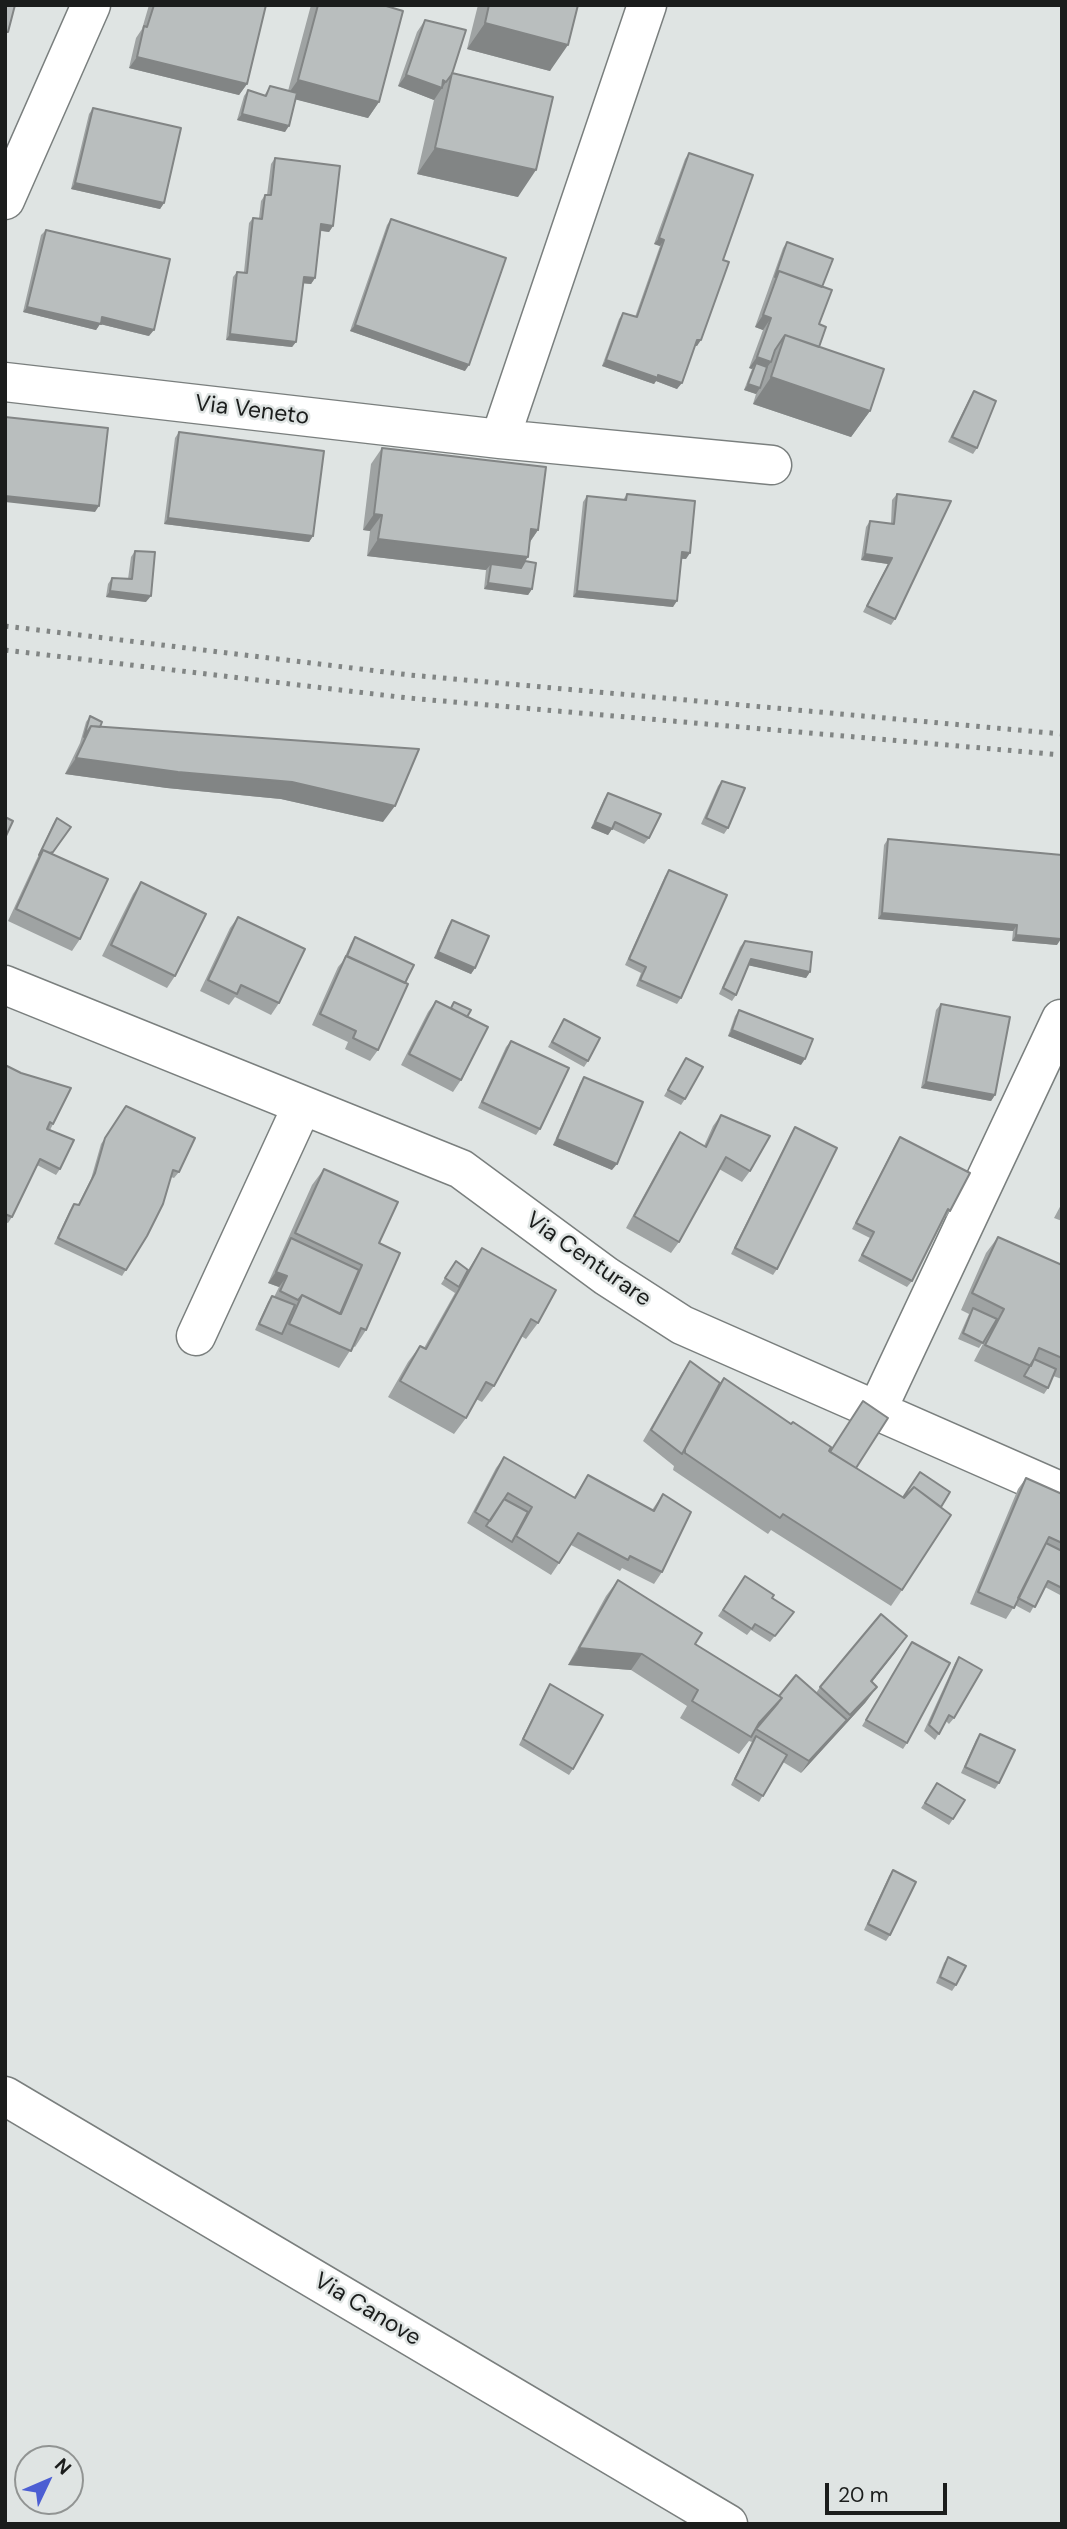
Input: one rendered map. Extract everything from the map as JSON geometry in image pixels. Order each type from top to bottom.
[{"type":"street","points":[[5,200],[91,5]]},
{"type":"street","points":[[500,439],[647,5]]},
{"type":"street","name":"Via Veneto","points":[[5,382],[500,439],[772,465]]},
{"type":"street","name":"Via Centurare","points":[[5,985],[461,1170],[606,1276],[682,1325],[1062,1492]]},
{"type":"street","points":[[877,1410],[1061,1019]]},
{"type":"street","points":[[195,1336],[302,1106]]},
{"type":"street","name":"Via Canove","points":[[5,2096],[728,2524]]},
{"type":"building","points":[[5,5],[15,5],[8,32],[5,32]]},
{"type":"building","points":[[154,5],[266,5],[247,84],[137,57],[144,26],[147,27]]},
{"type":"building","points":[[318,5],[383,5],[403,11],[379,102],[298,80]]},
{"type":"building","points":[[489,5],[578,5],[568,45],[485,23]]},
{"type":"building","points":[[425,20],[466,30],[452,74],[446,82],[443,80],[442,88],[406,75]]},
{"type":"building","points":[[452,73],[553,97],[536,170],[435,148]]},
{"type":"building","points":[[270,86],[297,93],[289,126],[242,114],[248,90],[266,96]]},
{"type":"building","points":[[93,108],[181,128],[164,203],[75,183]]},
{"type":"building","points":[[689,153],[753,175],[723,260],[729,262],[701,340],[697,340],[682,383],[658,375],[658,378],[606,360],[623,313],[637,317],[664,240],[659,238]]},
{"type":"building","points":[[275,158],[340,166],[333,226],[321,224],[315,278],[304,277],[296,342],[230,334],[237,272],[247,273],[253,218],[262,219],[265,195],[271,195]]},
{"type":"building","points":[[391,219],[506,258],[469,365],[355,325]]},
{"type":"building","points":[[46,230],[170,259],[154,330],[102,317],[101,324],[27,307]]},
{"type":"building","points":[[787,242],[833,259],[822,287],[779,271],[775,277]]},
{"type":"building","points":[[779,271],[832,290],[819,324],[826,327],[819,347],[785,335],[771,362],[757,357],[771,318],[763,315]]},
{"type":"building","points":[[785,335],[884,369],[870,411],[771,377]]},
{"type":"building","points":[[756,363],[767,367],[760,388],[748,384]]},
{"type":"building","points":[[974,391],[996,401],[977,448],[952,437]]},
{"type":"building","points":[[5,417],[108,428],[99,506],[5,496]]},
{"type":"building","points":[[179,432],[324,451],[313,536],[168,518]]},
{"type":"building","points":[[382,448],[546,467],[538,530],[531,529],[528,557],[378,539],[382,515],[374,514]]},
{"type":"building","points":[[627,494],[695,501],[690,553],[682,552],[677,601],[577,591],[587,496],[626,500]]},
{"type":"building","points":[[897,494],[951,501],[895,619],[867,606],[892,558],[865,554],[870,521],[894,524]]},
{"type":"building","points":[[135,551],[155,552],[151,596],[110,591],[112,578],[132,579]]},
{"type":"building","points":[[525,561],[536,563],[532,589],[488,583],[491,564],[521,568]]},
{"type":"building","points":[[90,716],[102,722],[100,727],[91,726],[84,737]]},
{"type":"building","points":[[91,726],[419,749],[395,806],[292,782],[178,772],[76,758]]},
{"type":"building","points":[[722,781],[745,788],[728,828],[706,818]]},
{"type":"building","points":[[608,793],[661,814],[649,838],[615,822],[612,829],[595,822]]},
{"type":"building","points":[[5,817],[13,821],[5,838]]},
{"type":"building","points":[[57,818],[71,827],[53,852],[43,850],[39,855]]},
{"type":"building","points":[[888,839],[1062,855],[1061,939],[1016,935],[1017,925],[882,913]]},
{"type":"building","points":[[43,850],[108,879],[80,939],[16,909]]},
{"type":"building","points":[[669,870],[727,895],[681,998],[640,980],[646,967],[629,959]]},
{"type":"building","points":[[141,882],[206,914],[175,976],[111,945]]},
{"type":"building","points":[[238,917],[305,949],[279,1003],[241,985],[237,994],[208,980]]},
{"type":"building","points":[[452,920],[489,936],[475,968],[438,952]]},
{"type":"building","points":[[355,937],[414,965],[405,983],[347,956]]},
{"type":"building","points":[[745,941],[812,952],[810,972],[751,959],[736,995],[723,988]]},
{"type":"building","points":[[346,956],[408,984],[378,1050],[353,1038],[356,1031],[320,1014]]},
{"type":"building","points":[[436,1001],[488,1027],[461,1080],[409,1054]]},
{"type":"building","points":[[454,1002],[471,1010],[467,1017],[451,1008]]},
{"type":"building","points":[[941,1004],[1010,1017],[995,1095],[926,1082]]},
{"type":"building","points":[[739,1010],[813,1039],[805,1059],[732,1030]]},
{"type":"building","points":[[564,1019],[600,1038],[588,1061],[552,1042]]},
{"type":"building","points":[[511,1041],[569,1068],[540,1129],[482,1102]]},
{"type":"building","points":[[686,1058],[703,1067],[685,1099],[668,1090]]},
{"type":"building","points":[[5,1065],[21,1073],[71,1088],[53,1124],[50,1122],[47,1129],[74,1140],[60,1169],[40,1159],[12,1217],[5,1214]]},
{"type":"building","points":[[584,1077],[643,1102],[617,1164],[557,1139]]},
{"type":"building","points":[[126,1106],[195,1138],[179,1172],[173,1170],[163,1204],[126,1270],[58,1238],[74,1204],[79,1205],[95,1173],[105,1138]]},
{"type":"building","points":[[721,1115],[770,1136],[750,1171],[726,1157],[679,1242],[634,1216],[680,1132],[706,1147]]},
{"type":"building","points":[[795,1127],[837,1148],[777,1269],[735,1248]]},
{"type":"building","points":[[900,1137],[970,1173],[950,1211],[948,1209],[912,1281],[862,1255],[874,1232],[856,1223]]},
{"type":"building","points":[[324,1169],[398,1202],[379,1243],[400,1253],[366,1330],[361,1328],[351,1351],[289,1324],[302,1295],[341,1314],[362,1265],[295,1233]]},
{"type":"building","points":[[998,1237],[1062,1265],[1062,1358],[1039,1348],[1031,1366],[985,1345],[1004,1309],[972,1293]]},
{"type":"building","points":[[291,1238],[359,1270],[340,1314],[302,1295],[298,1300],[280,1291],[287,1276],[276,1272]]},
{"type":"building","points":[[482,1248],[556,1290],[538,1323],[531,1319],[494,1386],[486,1382],[466,1418],[400,1381],[420,1346],[426,1349]]},
{"type":"building","points":[[456,1261],[468,1270],[459,1287],[445,1278]]},
{"type":"building","points":[[272,1296],[295,1305],[282,1334],[259,1324]]},
{"type":"building","points":[[973,1308],[997,1319],[983,1343],[963,1333]]},
{"type":"building","points":[[1034,1359],[1056,1369],[1048,1388],[1024,1376]]},
{"type":"building","points":[[690,1361],[720,1383],[682,1454],[651,1430]]},
{"type":"building","points":[[724,1378],[791,1424],[793,1422],[831,1447],[829,1451],[904,1498],[914,1487],[951,1515],[902,1590],[783,1514],[780,1518],[685,1453]]},
{"type":"building","points":[[863,1401],[888,1418],[856,1468],[830,1452]]},
{"type":"building","points":[[504,1457],[575,1498],[588,1475],[654,1511],[663,1494],[691,1512],[662,1572],[630,1556],[628,1560],[578,1533],[559,1563],[516,1536],[532,1507],[508,1493],[490,1521],[475,1512]]},
{"type":"building","points":[[920,1472],[950,1492],[941,1507],[914,1487],[904,1496]]},
{"type":"building","points":[[1026,1478],[1062,1494],[1062,1543],[1049,1537],[1014,1608],[978,1592]]},
{"type":"building","points":[[504,1499],[528,1512],[512,1542],[486,1526]]},
{"type":"building","points":[[1046,1543],[1062,1551],[1062,1588],[1048,1581],[1035,1607],[1018,1598]]},
{"type":"building","points":[[745,1576],[794,1612],[775,1636],[755,1624],[752,1629],[723,1610]]},
{"type":"building","points":[[618,1580],[702,1633],[695,1644],[782,1698],[759,1723],[751,1737],[692,1701],[698,1690],[642,1654],[579,1648]]},
{"type":"building","points":[[881,1614],[907,1636],[871,1681],[877,1687],[850,1715],[820,1687]]},
{"type":"building","points":[[912,1642],[950,1663],[907,1743],[866,1720]]},
{"type":"building","points":[[959,1657],[982,1670],[954,1718],[949,1715],[939,1734],[929,1725]]},
{"type":"building","points":[[796,1675],[847,1720],[809,1761],[756,1729],[782,1698],[779,1696]]},
{"type":"building","points":[[550,1684],[603,1715],[573,1769],[523,1739]]},
{"type":"building","points":[[980,1734],[1015,1750],[999,1783],[965,1767]]},
{"type":"building","points":[[756,1736],[787,1755],[763,1796],[735,1779]]},
{"type":"building","points":[[937,1783],[965,1800],[953,1819],[925,1803]]},
{"type":"building","points":[[893,1870],[916,1882],[890,1935],[868,1924]]},
{"type":"building","points":[[948,1957],[966,1966],[956,1985],[940,1977]]},
{"type":"railway","points":[[5,626],[410,675],[1062,734]]},
{"type":"railway","points":[[5,650],[408,698],[1062,755]]}]
